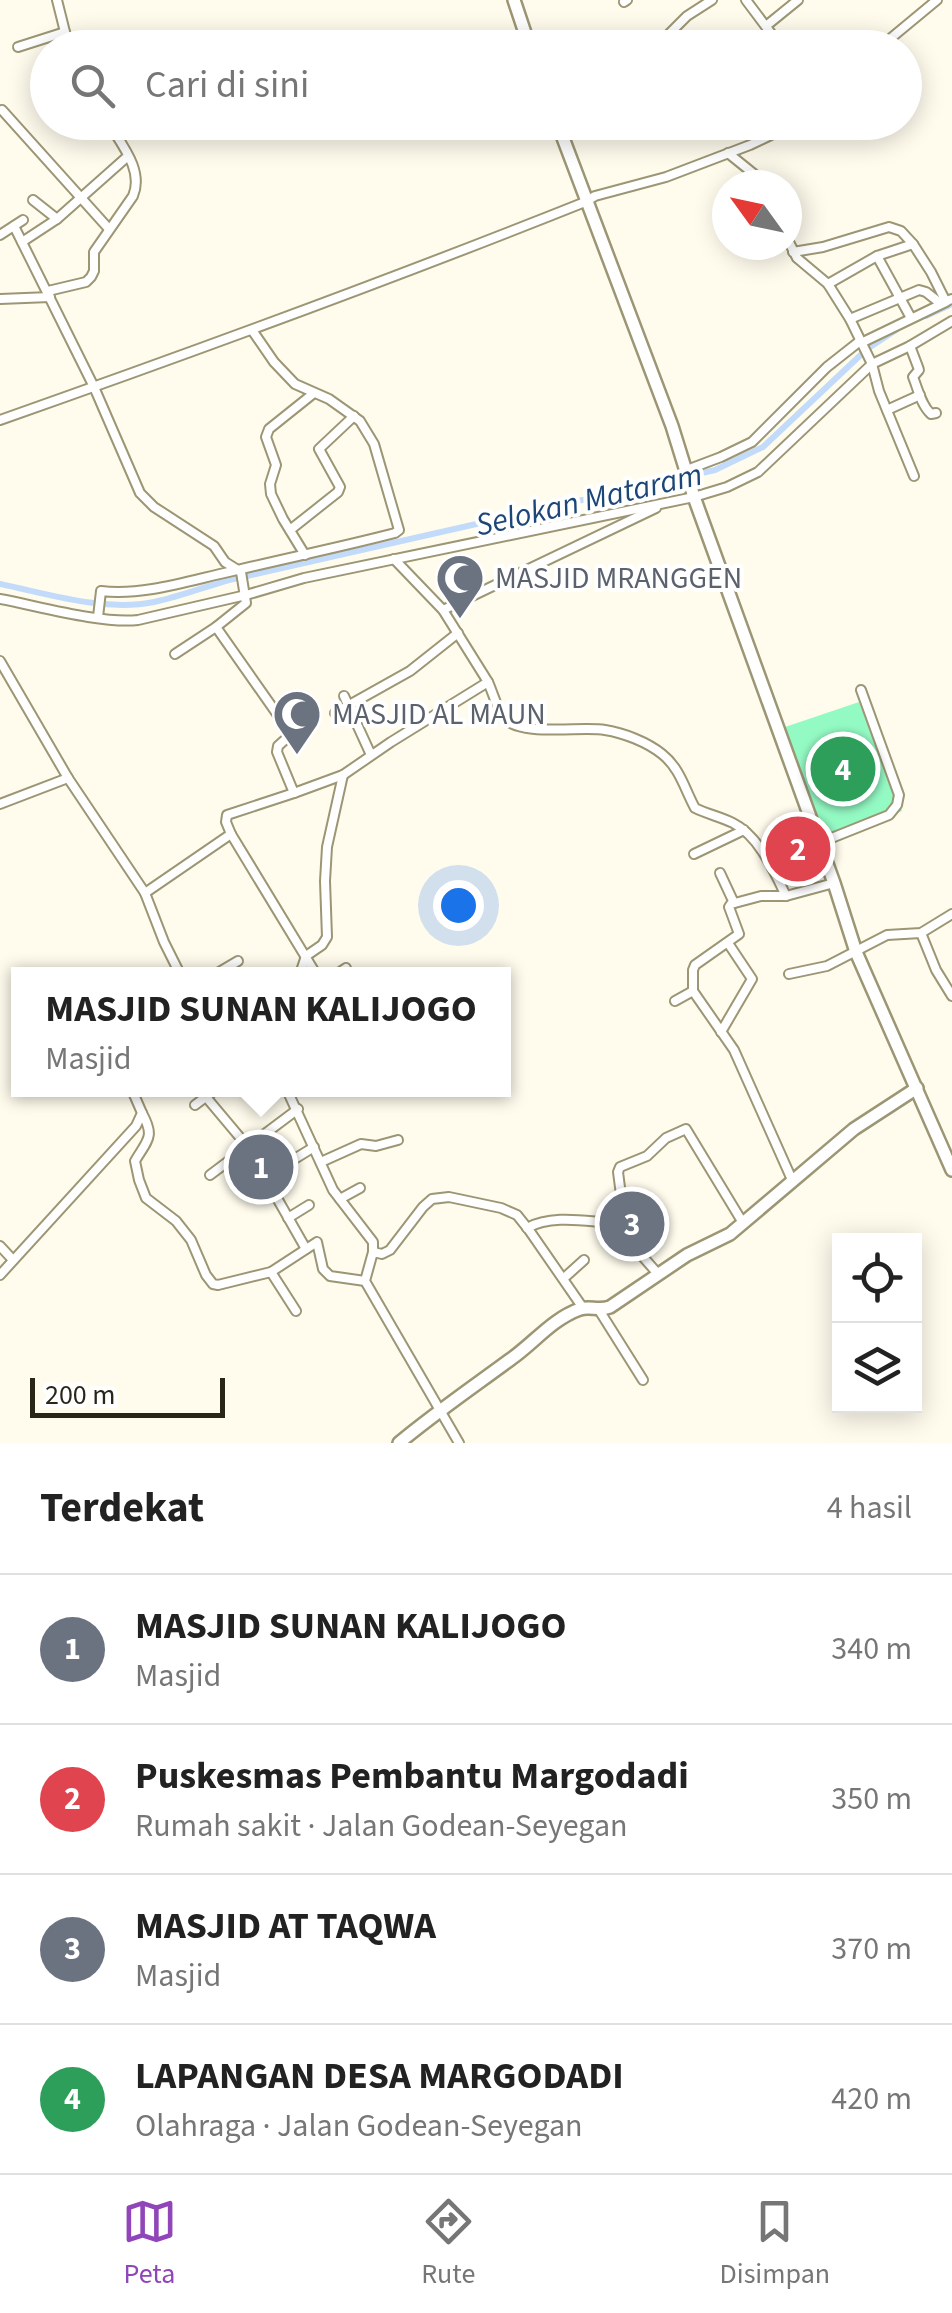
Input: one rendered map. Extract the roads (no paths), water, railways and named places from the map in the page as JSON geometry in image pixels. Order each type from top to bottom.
[{"type":"main road","points":[[514,0],[524,30]]},
{"type":"main road","points":[[564,140],[672,426],[692,494],[856,952],[952,1170]]},
{"type":"main road","points":[[399,1443],[556,1321],[583,1308],[610,1307],[694,1251],[730,1234],[854,1129],[917,1088]]},
{"type":"street","points":[[58,0],[64,30]]},
{"type":"street","points":[[673,30],[712,0]]},
{"type":"street","points":[[746,0],[769,30]]},
{"type":"street","points":[[766,26],[798,0]]},
{"type":"street","points":[[901,30],[937,0]]},
{"type":"street","points":[[18,47],[30,43]]},
{"type":"street","points":[[2,110],[109,229]]},
{"type":"street","points":[[0,300],[49,294],[92,277],[94,252],[137,186],[137,175],[119,140]]},
{"type":"street","points":[[0,420],[252,330],[595,196],[666,177],[757,140]]},
{"type":"street","points":[[728,153],[749,170]]},
{"type":"street","points":[[22,242],[58,219],[128,156]]},
{"type":"street","points":[[33,200],[58,219]]},
{"type":"street","points":[[0,235],[23,220]]},
{"type":"street","points":[[14,226],[144,498],[214,546],[225,562],[240,570],[245,604],[175,654]]},
{"type":"street","points":[[802,251],[889,227],[900,231],[906,246],[931,272],[949,301]]},
{"type":"street","points":[[828,284],[878,256],[906,246]]},
{"type":"street","points":[[878,256],[911,318]]},
{"type":"street","points":[[800,260],[828,284],[850,319],[870,360],[914,476]]},
{"type":"street","points":[[850,319],[919,290],[938,302],[949,301]]},
{"type":"street","points":[[685,472],[752,442],[827,366],[861,343],[949,301]]},
{"type":"street","points":[[0,600],[138,620],[245,590],[727,487],[758,472],[870,360],[910,346],[952,321]]},
{"type":"street","points":[[98,613],[101,591],[134,591],[240,570],[399,530],[374,444],[360,421],[329,399],[291,381],[252,330]]},
{"type":"street","points":[[910,346],[919,370],[913,377],[929,413],[936,413]]},
{"type":"street","points":[[305,554],[271,494],[276,465],[266,437],[269,429],[314,393]]},
{"type":"street","points":[[887,410],[920,394]]},
{"type":"street","points":[[290,530],[339,490],[318,448],[354,416]]},
{"type":"street","points":[[443,610],[668,502]]},
{"type":"street","points":[[394,559],[443,610],[488,682],[503,716],[512,724],[556,730],[600,729],[636,738],[662,754],[672,764],[695,808],[744,830],[786,896]]},
{"type":"street","points":[[216,627],[289,732],[277,752],[294,793]]},
{"type":"street","points":[[343,709],[410,671],[458,633]]},
{"type":"street","points":[[0,661],[68,778],[145,893],[176,967]]},
{"type":"street","points":[[312,967],[231,834],[227,815],[343,775],[488,682]]},
{"type":"street","points":[[819,844],[888,816],[897,805],[899,795],[861,690]]},
{"type":"street","points":[[344,696],[343,709],[371,755]]},
{"type":"street","points":[[302,967],[306,956],[327,937],[326,858],[343,775]]},
{"type":"street","points":[[0,804],[68,778]]},
{"type":"street","points":[[694,854],[744,830]]},
{"type":"street","points":[[145,893],[231,834]]},
{"type":"street","points":[[720,873],[734,903]]},
{"type":"street","points":[[792,1182],[734,1050],[692,991],[695,966],[738,937],[740,931],[730,907],[734,903],[760,896],[786,896],[834,883]]},
{"type":"street","points":[[790,974],[827,966],[888,935],[921,933],[952,914]]},
{"type":"street","points":[[921,933],[952,996]]},
{"type":"street","points":[[721,1032],[752,979],[728,943]]},
{"type":"street","points":[[228,967],[238,961]]},
{"type":"street","points":[[674,1001],[692,991]]},
{"type":"street","points":[[135,1097],[150,1129],[135,1161],[146,1198],[176,1221],[192,1240],[210,1282],[218,1285],[271,1272],[314,1242],[319,1243],[323,1269],[330,1276],[365,1281]]},
{"type":"street","points":[[195,1105],[206,1097],[248,1147]]},
{"type":"street","points":[[291,1097],[333,1190],[373,1242],[365,1281],[459,1443]]},
{"type":"street","points":[[210,1176],[298,1110]]},
{"type":"street","points":[[0,1275],[131,1132],[142,1113]]},
{"type":"street","points":[[658,1274],[606,1211],[621,1195],[620,1168],[647,1156],[666,1138],[686,1129],[743,1223]]},
{"type":"street","points":[[322,1162],[361,1144],[376,1146],[398,1140]]},
{"type":"street","points":[[306,1248],[265,1177],[314,1147]]},
{"type":"street","points":[[340,1199],[360,1188]]},
{"type":"street","points":[[374,1252],[390,1250],[432,1199],[449,1197],[501,1208],[516,1215],[527,1228],[583,1308]]},
{"type":"street","points":[[288,1218],[309,1204]]},
{"type":"street","points":[[527,1228],[568,1220],[602,1222],[608,1217]]},
{"type":"street","points":[[0,1246],[13,1260]]},
{"type":"street","points":[[564,1278],[584,1260]]},
{"type":"street","points":[[271,1272],[296,1311]]},
{"type":"street","points":[[600,1310],[644,1380]]},
{"type":"waterway","name":"Selokan Mataram","points":[[926,316],[952,304]]},
{"type":"waterway","name":"Selokan Mataram","points":[[0,584],[96,603],[154,602],[229,580],[715,470],[763,447],[867,349],[896,330]]},
{"type":"place","name":"MASJID MRANGGEN","points":[[460,620]]},
{"type":"place","name":"MASJID AL MAUN","points":[[297,756]]},
{"type":"place","name":"LAPANGAN DESA MARGODADI","points":[[843,769]]},
{"type":"place","name":"Puskesmas Pembantu Margodadi","points":[[798,849]]},
{"type":"place","name":"MASJID SUNAN KALIJOGO","points":[[261,1167]]},
{"type":"place","name":"MASJID AT TAQWA","points":[[632,1224]]}]
